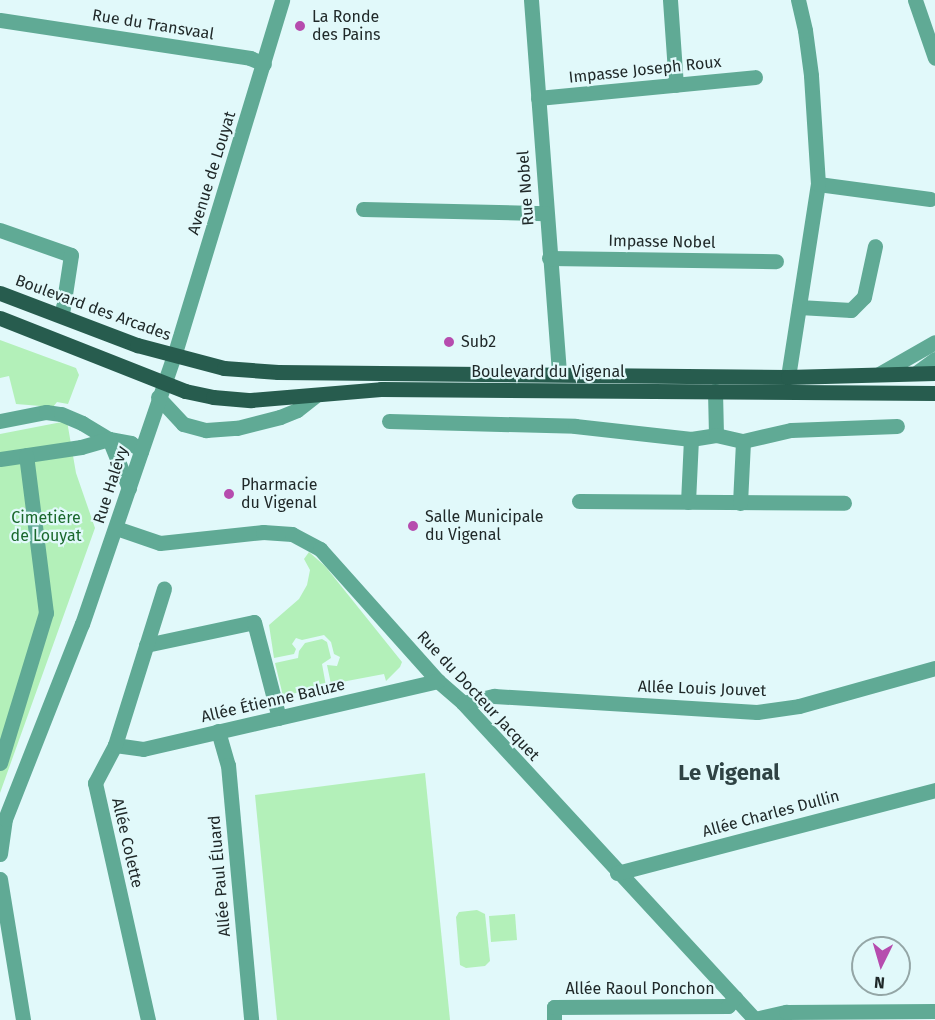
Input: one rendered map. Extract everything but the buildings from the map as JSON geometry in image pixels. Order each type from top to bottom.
[{"type":"main road","name":"Boulevard des Arcades","points":[[0,293],[174,356]]},
{"type":"main road","points":[[0,318],[164,381]]},
{"type":"main road","name":"Boulevard du Vigenal","points":[[174,356],[224,368],[278,372],[788,377],[935,373]]},
{"type":"main road","name":"Boulevard du Vigenal","points":[[164,381],[185,391],[213,397],[251,400],[381,389],[935,393]]},
{"type":"street","name":"Avenue de Louyat","points":[[174,356],[282,0]]},
{"type":"street","name":"Rue Nobel","points":[[531,0],[559,374]]},
{"type":"street","points":[[670,0],[676,85]]},
{"type":"street","points":[[788,377],[818,184],[809,64],[805,30],[798,0]]},
{"type":"street","points":[[915,0],[935,58]]},
{"type":"street","name":"Rue du Transvaal","points":[[0,20],[250,58],[264,64]]},
{"type":"street","name":"Impasse Joseph Roux","points":[[538,98],[755,77]]},
{"type":"street","points":[[818,184],[930,199]]},
{"type":"street","points":[[363,209],[546,213]]},
{"type":"street","points":[[0,230],[71,255],[62,314]]},
{"type":"street","points":[[799,307],[851,310],[864,297],[875,246]]},
{"type":"street","name":"Impasse Nobel","points":[[549,258],[776,261]]},
{"type":"street","points":[[879,374],[935,342]]},
{"type":"street","name":"Rue Halévy","points":[[0,854],[5,819],[82,624],[174,356]]},
{"type":"street","points":[[916,373],[935,359]]},
{"type":"street","points":[[715,392],[716,435]]},
{"type":"street","points":[[158,398],[183,424],[206,430],[237,428],[280,417],[297,410],[315,396]]},
{"type":"street","points":[[0,421],[46,412],[61,414],[110,439],[131,443],[141,451]]},
{"type":"street","points":[[389,421],[575,426],[691,439],[716,435],[743,441],[790,430],[897,426]]},
{"type":"street","points":[[0,459],[110,439]]},
{"type":"street","points":[[110,439],[129,488]]},
{"type":"street","points":[[688,502],[691,439]]},
{"type":"street","points":[[740,503],[743,441]]},
{"type":"street","points":[[0,763],[46,613],[26,456]]},
{"type":"street","points":[[579,501],[844,503]]},
{"type":"street","name":"Rue du Docteur Jacquet","points":[[116,528],[160,543],[263,532],[292,534],[320,549],[438,681],[463,703],[617,873],[755,1019]]},
{"type":"street","name":"Allée Colette","points":[[148,1020],[95,783],[115,745],[164,589]]},
{"type":"street","points":[[146,645],[254,622],[279,718]]},
{"type":"street","name":"Allée Louis Jouvet","points":[[463,703],[494,696],[757,712],[800,706],[935,668]]},
{"type":"street","name":"Allée Étienne Baluze","points":[[115,745],[143,749],[438,681]]},
{"type":"street","name":"Allée Paul Éluard","points":[[218,731],[228,765],[250,1020]]},
{"type":"street","name":"Allée Charles Dullin","points":[[617,873],[935,790]]},
{"type":"street","points":[[0,879],[23,1020]]},
{"type":"street","name":"Allée Raoul Ponchon","points":[[554,1020],[554,1007],[728,1006],[735,998]]},
{"type":"street","points":[[755,1019],[786,1012],[935,1011]]},
{"type":"green space","points":[[0,340],[76,368],[79,375],[68,404],[57,402],[53,407],[16,404],[9,376],[0,378]]},
{"type":"green space","name":"Cimetière de Louyat","points":[[67,421],[76,473],[95,528],[0,793],[0,434]]},
{"type":"green space","points":[[309,552],[325,566],[402,662],[386,681],[384,674],[331,684],[327,665],[337,666],[340,657],[334,654],[331,642],[324,635],[302,640],[296,638],[292,644],[296,649],[294,654],[274,658],[269,625],[299,599],[307,585],[310,570],[304,559]]},
{"type":"green space","points":[[322,639],[327,642],[331,658],[322,664],[326,686],[283,696],[275,663],[298,658],[299,651],[305,643]]},
{"type":"green space","points":[[425,773],[450,1020],[277,1020],[255,795]]},
{"type":"green space","points":[[477,910],[485,914],[490,961],[485,966],[466,968],[460,965],[456,917],[459,912]]},
{"type":"green space","points":[[515,914],[517,940],[491,942],[489,916]]},
{"type":"place","name":"La Ronde des Pains","points":[[300,26]]},
{"type":"place","name":"Sub2","points":[[449,342]]},
{"type":"place","name":"Pharmacie du Vigenal","points":[[229,494]]},
{"type":"place","name":"Salle Municipale du Vigenal","points":[[413,526]]},
{"type":"district","name":"Le Vigenal","points":[[729,773]]}]
